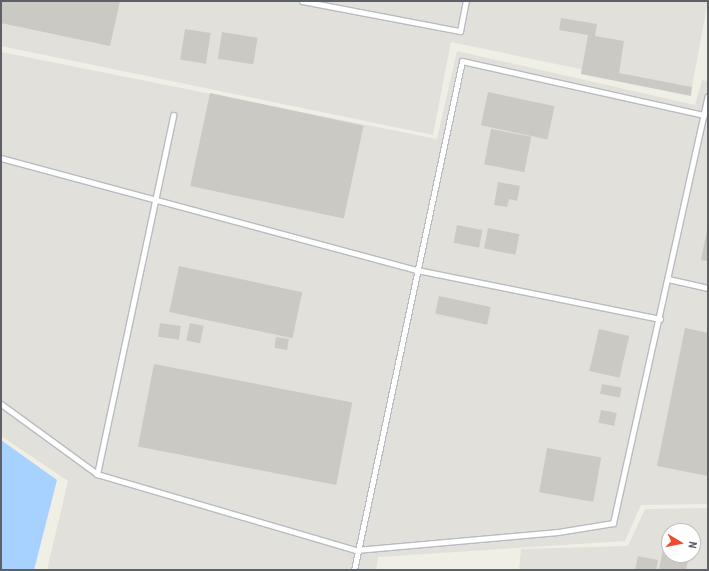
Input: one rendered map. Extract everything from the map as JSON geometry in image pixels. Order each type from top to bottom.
[{"type":"lane","points":[[302,1],[460,31],[466,1]]},
{"type":"lane","points":[[354,570],[356,550],[462,61],[704,115]]},
{"type":"lane","points":[[1,404],[97,474],[356,550],[558,532],[613,523],[660,319],[708,96]]},
{"type":"lane","points":[[97,474],[172,116]]},
{"type":"lane","points":[[1,158],[156,198],[417,270],[660,319]]},
{"type":"lane","points":[[668,279],[708,288]]},
{"type":"shaded area","points":[[1,1],[708,1],[691,92],[451,42],[433,135],[1,46]]},
{"type":"shaded area","points":[[457,51],[695,105],[702,80],[708,81],[708,504],[641,505],[625,541],[378,557],[376,570],[47,570],[68,481],[1,436],[1,52],[437,139]]},
{"type":"shaded area","points":[[708,508],[708,570],[519,570],[521,549],[628,546],[645,509]]},
{"type":"water","points":[[1,440],[57,480],[34,570],[1,570]]},
{"type":"building","points":[[1,1],[120,1],[110,46],[1,23]]},
{"type":"building","points":[[561,18],[597,24],[595,36],[624,41],[619,73],[692,87],[691,96],[581,74],[588,35],[559,30]]},
{"type":"building","points":[[185,29],[211,33],[206,64],[180,60]]},
{"type":"building","points":[[222,32],[258,38],[253,64],[218,59]]},
{"type":"building","points":[[488,92],[555,106],[547,139],[481,125]]},
{"type":"building","points":[[210,93],[364,126],[344,219],[190,186]]},
{"type":"building","points":[[491,129],[531,137],[524,172],[484,164]]},
{"type":"building","points":[[498,182],[520,186],[517,201],[509,199],[507,207],[494,205]]},
{"type":"building","points":[[457,225],[483,230],[479,248],[454,243]]},
{"type":"building","points":[[488,228],[519,234],[515,255],[484,249]]},
{"type":"building","points":[[708,230],[708,261],[701,260]]},
{"type":"building","points":[[179,266],[302,292],[292,338],[169,312]]},
{"type":"building","points":[[439,296],[491,307],[487,325],[435,314]]},
{"type":"building","points":[[160,323],[181,326],[179,340],[158,337]]},
{"type":"building","points":[[190,323],[204,326],[200,344],[186,341]]},
{"type":"building","points":[[685,328],[708,333],[708,476],[657,466]]},
{"type":"building","points":[[599,329],[629,336],[620,378],[589,371]]},
{"type":"building","points":[[276,337],[289,339],[287,350],[274,348]]},
{"type":"building","points":[[154,364],[352,403],[336,485],[138,446]]},
{"type":"building","points":[[602,384],[622,388],[620,398],[600,394]]},
{"type":"building","points":[[601,410],[617,413],[614,426],[599,423]]},
{"type":"building","points":[[547,448],[601,458],[593,502],[539,492]]},
{"type":"building","points":[[638,556],[658,560],[656,570],[635,570]]},
{"type":"building","points":[[661,560],[661,563],[687,563],[686,570],[659,570]]}]
